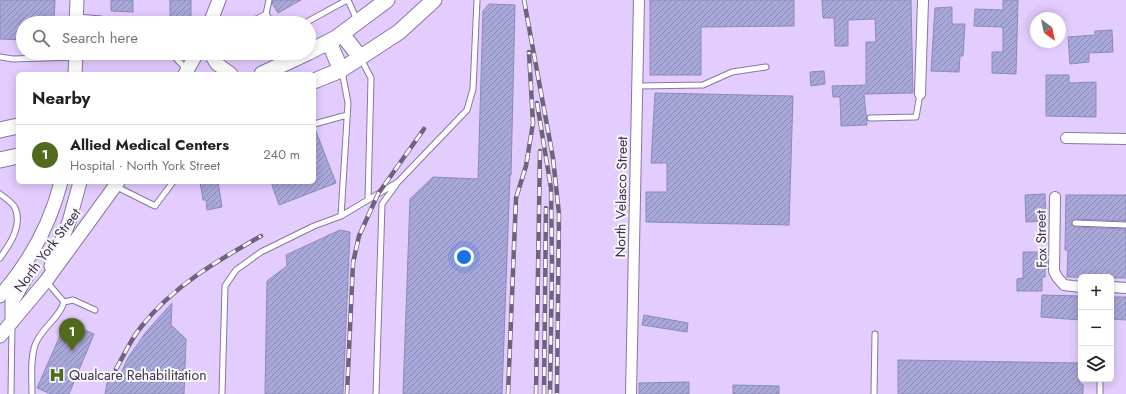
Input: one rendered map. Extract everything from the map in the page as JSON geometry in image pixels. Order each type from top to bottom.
[{"type":"main road","points":[[76,0],[76,16]]},
{"type":"main road","points":[[213,16],[219,0]]},
{"type":"main road","points":[[316,47],[335,38],[358,23],[387,0]]},
{"type":"main road","points":[[316,80],[341,70],[399,32],[434,0]]},
{"type":"main road","points":[[335,38],[360,57]]},
{"type":"main road","points":[[335,38],[341,70]]},
{"type":"main road","points":[[75,72],[76,60]]},
{"type":"main road","points":[[186,72],[193,60]]},
{"type":"main road","points":[[214,60],[217,64],[228,72]]},
{"type":"main road","points":[[266,72],[289,60]]},
{"type":"main road","points":[[0,130],[16,126]]},
{"type":"main road","points":[[0,160],[16,156]]},
{"type":"main road","name":"North York Street","points":[[0,296],[13,281],[36,247],[56,204],[61,184]]},
{"type":"main road","points":[[46,281],[69,222],[79,184]]},
{"type":"main road","name":"North York Street","points":[[0,336],[46,281],[117,184]]},
{"type":"main road","points":[[12,322],[12,302],[33,266],[44,229]]},
{"type":"street","name":"North Velasco Street","points":[[631,394],[639,0]]},
{"type":"street","points":[[920,94],[924,0]]},
{"type":"street","points":[[1066,138],[1126,139]]},
{"type":"street","name":"Fox Street","points":[[1055,197],[1054,271],[1064,285],[1078,287]]},
{"type":"street","points":[[1114,287],[1126,288]]},
{"type":"lane","points":[[262,16],[266,14],[269,0]]},
{"type":"lane","points":[[316,17],[347,0],[358,23]]},
{"type":"lane","points":[[376,394],[382,204],[398,182],[467,110],[473,89],[477,0]]},
{"type":"lane","points":[[360,57],[371,78],[368,200]]},
{"type":"lane","points":[[0,58],[16,58]]},
{"type":"lane","points":[[177,60],[186,72]]},
{"type":"lane","points":[[637,86],[704,85],[732,72],[766,67]]},
{"type":"lane","points":[[341,70],[348,103],[341,216]]},
{"type":"lane","points":[[870,118],[916,117],[920,94]]},
{"type":"lane","points":[[316,123],[347,115]]},
{"type":"lane","points":[[222,394],[225,286],[236,270],[261,252],[314,226],[341,216],[398,182]]},
{"type":"lane","points":[[117,184],[155,206],[172,184]]},
{"type":"lane","points":[[0,194],[14,206],[18,219],[13,241],[0,258]]},
{"type":"lane","points":[[1076,224],[1126,224]]},
{"type":"lane","points":[[46,281],[64,302]]},
{"type":"lane","points":[[64,302],[73,300],[95,310]]},
{"type":"lane","points":[[32,394],[32,365],[35,344],[61,312],[64,302]]},
{"type":"lane","points":[[11,394],[12,322]]},
{"type":"lane","points":[[874,394],[875,334]]},
{"type":"lane","points":[[1100,382],[1100,394]]},
{"type":"building","points":[[0,0],[55,0],[54,16],[16,16],[16,40],[0,39]]},
{"type":"building","points":[[111,0],[133,0],[133,12],[111,11]]},
{"type":"building","points":[[170,0],[191,0],[191,16],[170,16]]},
{"type":"building","points":[[273,0],[301,0],[278,13],[272,3]]},
{"type":"building","points":[[650,0],[794,0],[794,26],[701,27],[701,75],[650,75]]},
{"type":"building","points":[[822,0],[911,0],[913,93],[864,94],[867,125],[841,126],[840,97],[833,97],[832,86],[866,85],[866,42],[876,42],[875,19],[848,20],[848,46],[835,46],[834,18],[823,18]]},
{"type":"building","points":[[1003,0],[1018,0],[1016,74],[992,73],[992,52],[1003,52],[1003,27],[974,26],[975,9],[1003,10]]},
{"type":"building","points":[[489,4],[515,5],[511,175],[502,394],[403,394],[410,199],[433,177],[478,179],[483,11]]},
{"type":"building","points":[[952,7],[952,24],[965,24],[963,56],[960,56],[959,72],[931,71],[935,8]]},
{"type":"building","points":[[1112,30],[1113,52],[1089,53],[1089,62],[1070,64],[1068,37],[1095,35],[1095,31]]},
{"type":"building","points":[[824,71],[825,84],[811,86],[810,72]]},
{"type":"building","points":[[1046,75],[1069,75],[1069,83],[1096,82],[1096,117],[1046,116]]},
{"type":"building","points":[[655,93],[793,96],[789,225],[646,222],[646,192],[667,192],[667,163],[651,163]]},
{"type":"building","points":[[316,132],[336,183],[279,205],[272,184],[316,184]]},
{"type":"building","points":[[200,184],[218,184],[222,207],[207,210],[206,200],[203,200]]},
{"type":"building","points":[[1045,194],[1046,221],[1026,222],[1025,195]]},
{"type":"building","points":[[1066,195],[1126,195],[1126,221],[1075,219],[1071,223],[1075,227],[1126,229],[1126,278],[1114,278],[1114,274],[1078,274],[1078,277],[1067,277],[1068,250],[1065,250]]},
{"type":"building","points":[[340,230],[350,232],[343,394],[265,394],[267,281],[287,266],[286,255]]},
{"type":"building","points":[[1023,252],[1047,252],[1047,269],[1045,268],[1045,277],[1042,277],[1042,291],[1017,291],[1017,279],[1023,278]]},
{"type":"building","points":[[1042,295],[1078,296],[1078,320],[1041,317]]},
{"type":"building","points":[[1114,297],[1126,297],[1126,320],[1114,319]]},
{"type":"building","points":[[172,303],[171,325],[186,339],[184,394],[105,394],[109,373],[119,377],[128,358],[146,332]]},
{"type":"building","points":[[644,315],[688,323],[687,332],[642,325]]},
{"type":"building","points":[[66,322],[94,334],[69,394],[51,394],[37,388]]},
{"type":"building","points":[[898,360],[1078,363],[1078,382],[1083,384],[1083,394],[898,394]]},
{"type":"building","points":[[689,382],[689,394],[639,394],[639,383]]},
{"type":"building","points":[[733,385],[779,386],[779,394],[733,394]]},
{"type":"railway","points":[[524,0],[553,158],[559,214],[557,394]]},
{"type":"railway","points":[[508,394],[516,198],[526,166],[533,123],[529,52]]},
{"type":"railway","points":[[537,103],[551,188],[552,264],[550,394]]},
{"type":"railway","points":[[347,394],[353,263],[359,236],[378,194],[424,129]]},
{"type":"railway","points":[[536,394],[540,151]]},
{"type":"railway","points":[[544,394],[546,208]]},
{"type":"railway","points":[[116,369],[137,332],[167,299],[212,265],[261,236]]},
{"type":"place","name":"Allied Medical Centers","points":[[72,351]]},
{"type":"place","name":"Qualcare Rehabilitation","points":[[57,375]]}]
